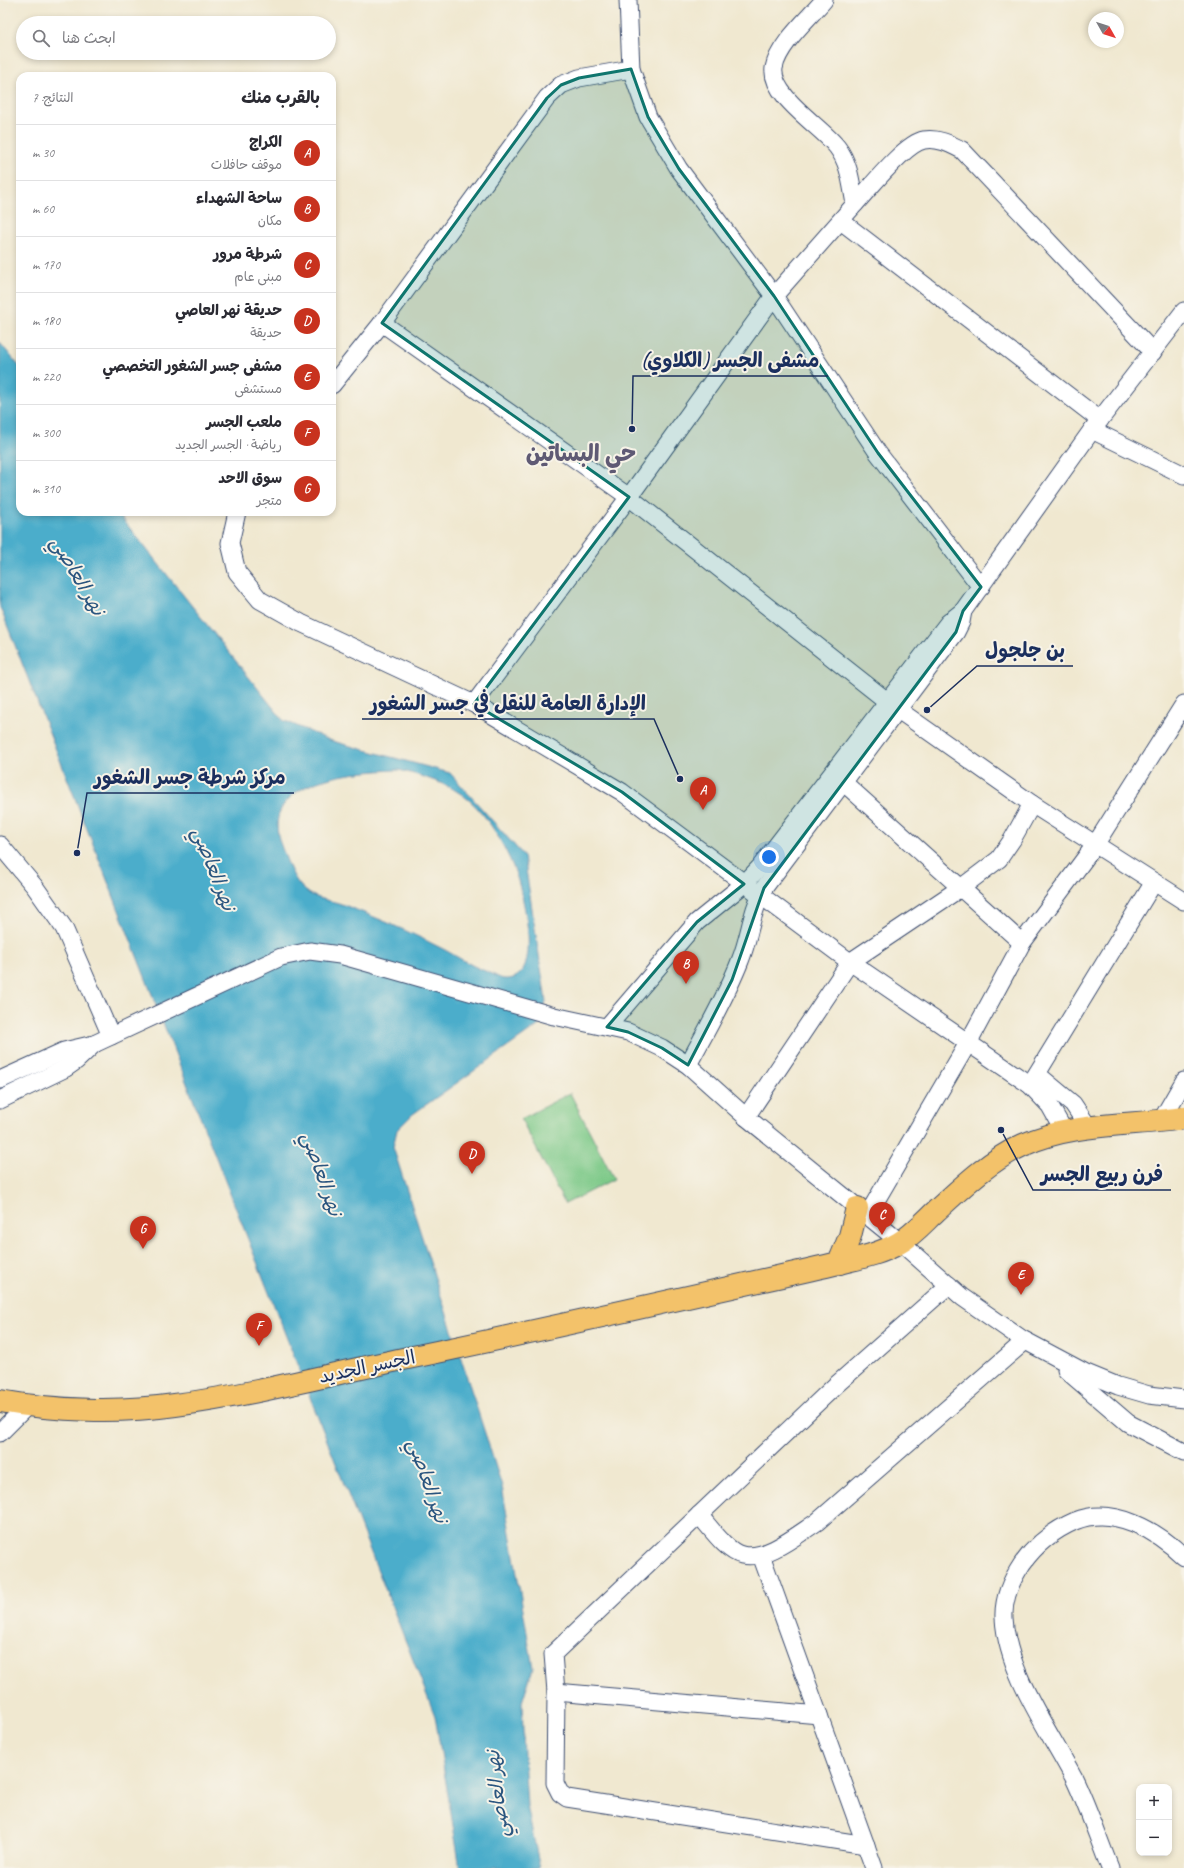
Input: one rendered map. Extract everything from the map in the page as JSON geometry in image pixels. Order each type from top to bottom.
[{"type":"main road","name":"الجسر الجديد","points":[[0,1402],[27,1406],[101,1409],[175,1405],[246,1393],[488,1342],[873,1255],[900,1242],[920,1227],[966,1184],[996,1161],[1022,1145],[1064,1131],[1184,1118]]},
{"type":"main road","points":[[839,1263],[862,1212]]},
{"type":"street","points":[[628,0],[631,69],[648,117],[679,169],[774,296],[878,453],[981,587]]},
{"type":"street","points":[[824,0],[782,49],[774,69],[778,86],[789,100],[837,146],[847,163],[855,204]]},
{"type":"street","points":[[336,380],[382,323],[547,98],[561,85],[579,78],[631,69]]},
{"type":"street","points":[[474,704],[629,497],[774,296],[901,154],[923,140],[941,140],[962,150],[1152,352]]},
{"type":"street","points":[[841,221],[1096,425],[1184,475]]},
{"type":"street","points":[[688,1066],[732,980],[747,940],[752,918],[760,896],[843,782],[892,705],[948,623],[963,611],[1096,425],[1184,311]]},
{"type":"street","points":[[382,323],[629,497],[892,705],[1032,804],[1184,901]]},
{"type":"street","points":[[236,516],[230,543],[237,572],[260,600],[301,624],[474,704],[622,792],[850,962],[968,1044],[1034,1079],[1073,1104],[1089,1128]]},
{"type":"street","points":[[607,1027],[697,922],[744,884],[760,867],[892,705]]},
{"type":"street","points":[[862,1212],[968,1044],[1022,943],[1095,845],[1182,710]]},
{"type":"street","points":[[843,782],[1022,943]]},
{"type":"street","points":[[746,1118],[850,962],[962,888],[999,859],[1012,840],[1032,804]]},
{"type":"street","points":[[0,845],[35,887],[64,928],[111,1036]]},
{"type":"street","points":[[1034,1079],[1154,882]]},
{"type":"street","points":[[0,1080],[64,1051],[94,1044],[281,957],[310,951],[340,955],[554,1016],[628,1032],[662,1048],[688,1066],[746,1118],[900,1242],[949,1285],[1025,1341],[1084,1372],[1118,1386],[1149,1395],[1184,1399]]},
{"type":"street","points":[[0,1100],[66,1068],[94,1044]]},
{"type":"street","points":[[1034,1079],[1064,1131]]},
{"type":"street","points":[[1161,1121],[1184,1081]]},
{"type":"street","points":[[866,1845],[567,1798],[560,1793],[554,1783],[556,1692],[553,1654],[836,1385],[949,1285]]},
{"type":"street","points":[[699,1515],[725,1544],[742,1555],[761,1555],[784,1544],[817,1522],[1025,1341]]},
{"type":"street","points":[[1041,1349],[1128,1423],[1184,1452]]},
{"type":"street","points":[[0,1432],[27,1406]]},
{"type":"street","points":[[1110,1868],[1074,1779],[1031,1701],[1010,1651],[1004,1617],[1011,1581],[1033,1548],[1057,1529],[1085,1518],[1108,1517],[1132,1522],[1154,1534],[1184,1557]]},
{"type":"street","points":[[761,1555],[874,1868]]},
{"type":"street","points":[[556,1692],[819,1715]]},
{"type":"highlighted area","points":[[631,69],[648,117],[679,169],[774,296],[878,453],[981,587],[963,611],[956,632],[764,888],[732,980],[688,1065],[662,1048],[628,1032],[607,1027],[697,922],[744,884],[622,792],[474,704],[629,497],[382,323],[547,98],[561,85],[579,78]]},
{"type":"green space","points":[[570,1093],[614,1179],[565,1204],[521,1119]]},
{"type":"water","name":"نهر العاصي","points":[[0,343],[16,362],[16,516],[120,516],[283,720],[332,741],[450,773],[524,856],[546,1001],[539,1025],[413,1114],[397,1130],[393,1147],[502,1486],[533,1668],[522,1702],[527,1806],[540,1868],[460,1868],[435,1716],[0,607]],"holes":[[[399,770],[427,778],[454,789],[469,800],[489,823],[501,841],[510,860],[522,895],[528,932],[528,950],[525,965],[517,976],[505,979],[501,978],[475,967],[443,949],[390,924],[339,903],[314,896],[301,887],[294,877],[282,848],[277,825],[282,807],[295,793],[314,784],[335,777],[358,773]]]},
{"type":"place","name":"مشفى الجسر (الكلاوي)","points":[[632,429]]},
{"type":"place","name":"بن جلجول","points":[[927,710]]},
{"type":"place","name":"الإدارة العامة للنقل في جسر الشغور","points":[[680,779]]},
{"type":"place","name":"الكراج","points":[[703,810]]},
{"type":"place","name":"مركز شرطة جسر الشغور","points":[[77,853]]},
{"type":"place","name":"ساحة الشهداء","points":[[686,984]]},
{"type":"place","name":"فرن ربيع الجسر","points":[[1001,1130]]},
{"type":"place","name":"حديقة نهر العاصي","points":[[472,1174]]},
{"type":"place","name":"شرطة مرور","points":[[882,1235]]},
{"type":"place","name":"سوق الاحد","points":[[143,1249]]},
{"type":"place","name":"مشفى جسر الشغور التخصصي","points":[[1021,1295]]},
{"type":"place","name":"ملعب الجسر","points":[[259,1346]]},
{"type":"district","name":"حي البساتين","points":[[581,453]]}]
